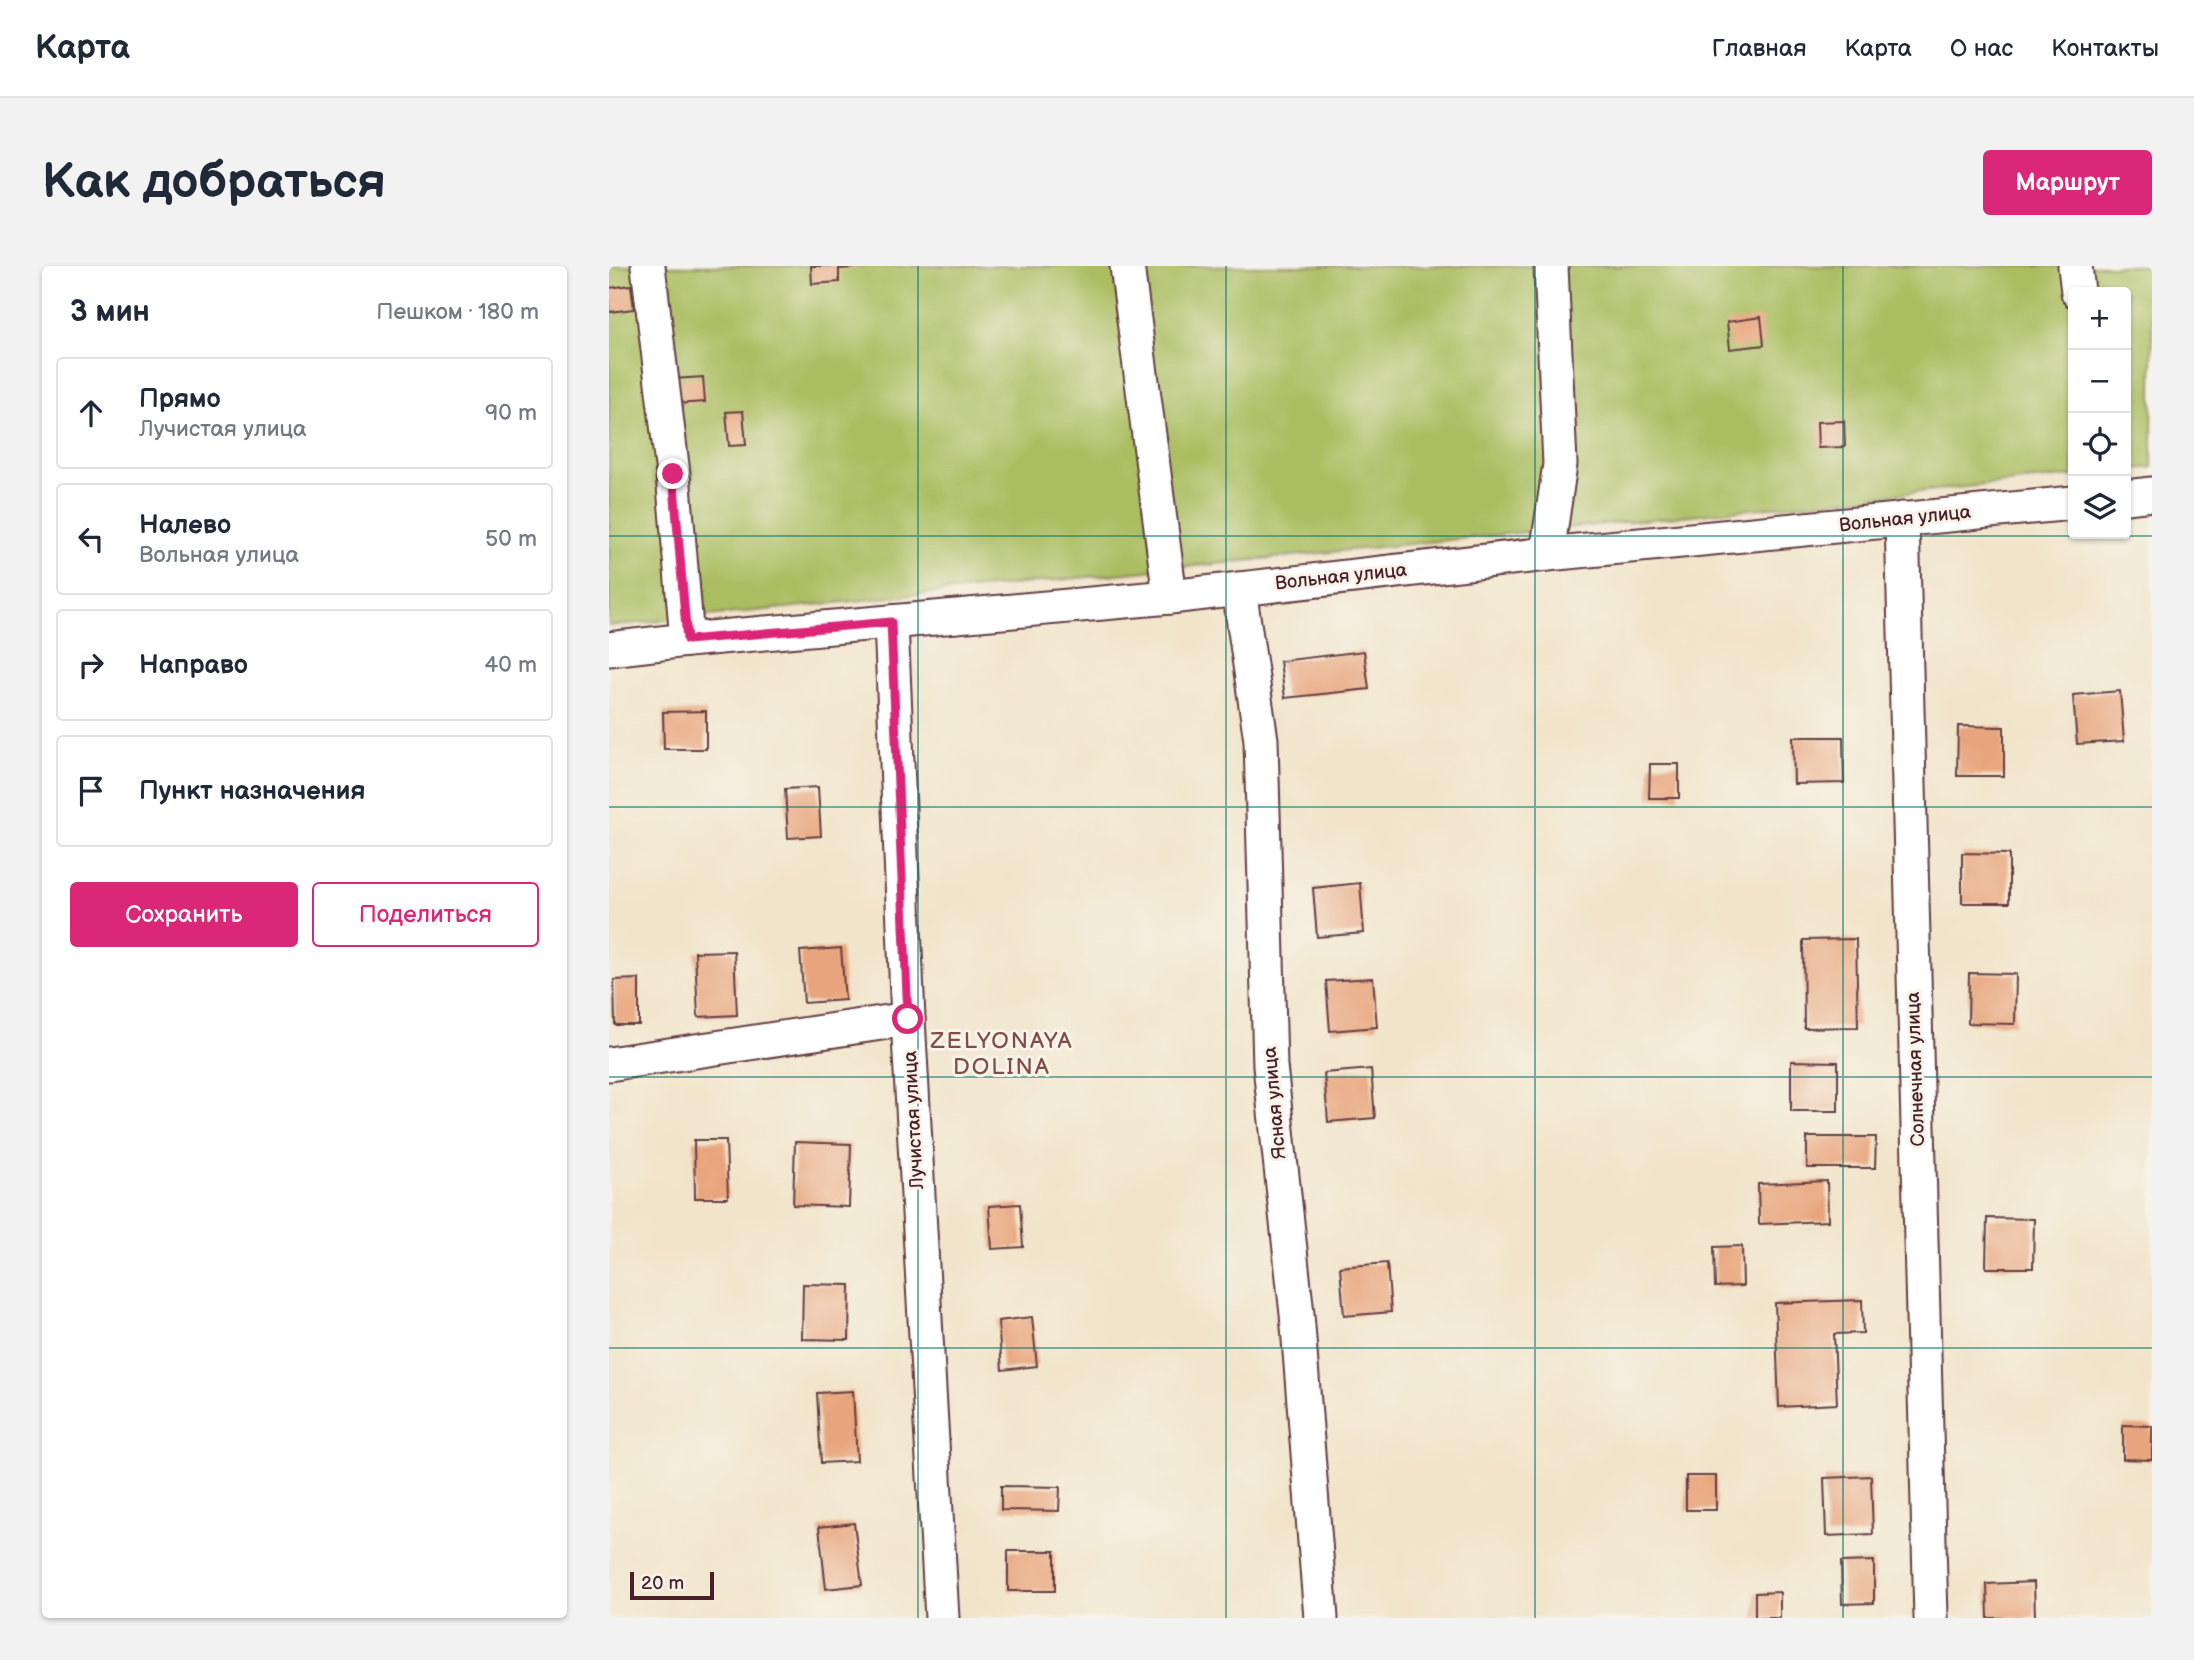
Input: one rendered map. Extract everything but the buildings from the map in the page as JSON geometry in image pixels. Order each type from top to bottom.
[{"type":"street","points":[[648,266],[673,474],[687,640]]},
{"type":"street","points":[[1128,266],[1170,597]]},
{"type":"street","points":[[1547,554],[1560,464],[1551,266]]},
{"type":"street","points":[[2075,266],[2077,287]]},
{"type":"street","points":[[2131,496],[2152,494]]},
{"type":"street","name":"Вольная улица","points":[[609,649],[1170,597],[1547,554],[2068,503]]},
{"type":"street","name":"Солнечная улица","points":[[1902,519],[1931,1618]]},
{"type":"street","name":"Ясная улица","points":[[1239,589],[1262,740],[1270,1066],[1297,1314],[1321,1618]]},
{"type":"street","name":"Лучистая улица","points":[[891,622],[908,1019],[941,1618]]},
{"type":"street","points":[[609,1064],[908,1019]]},
{"type":"green space","points":[[609,266],[2152,266],[2152,467],[2131,469],[2131,287],[2068,287],[2068,477],[609,626]]},
{"type":"district","name":"ZELYONAYA DOLINA","points":[[1002,1054]]},
{"type":"route","points":[[673,474],[687,640],[891,622],[908,1019]]}]
